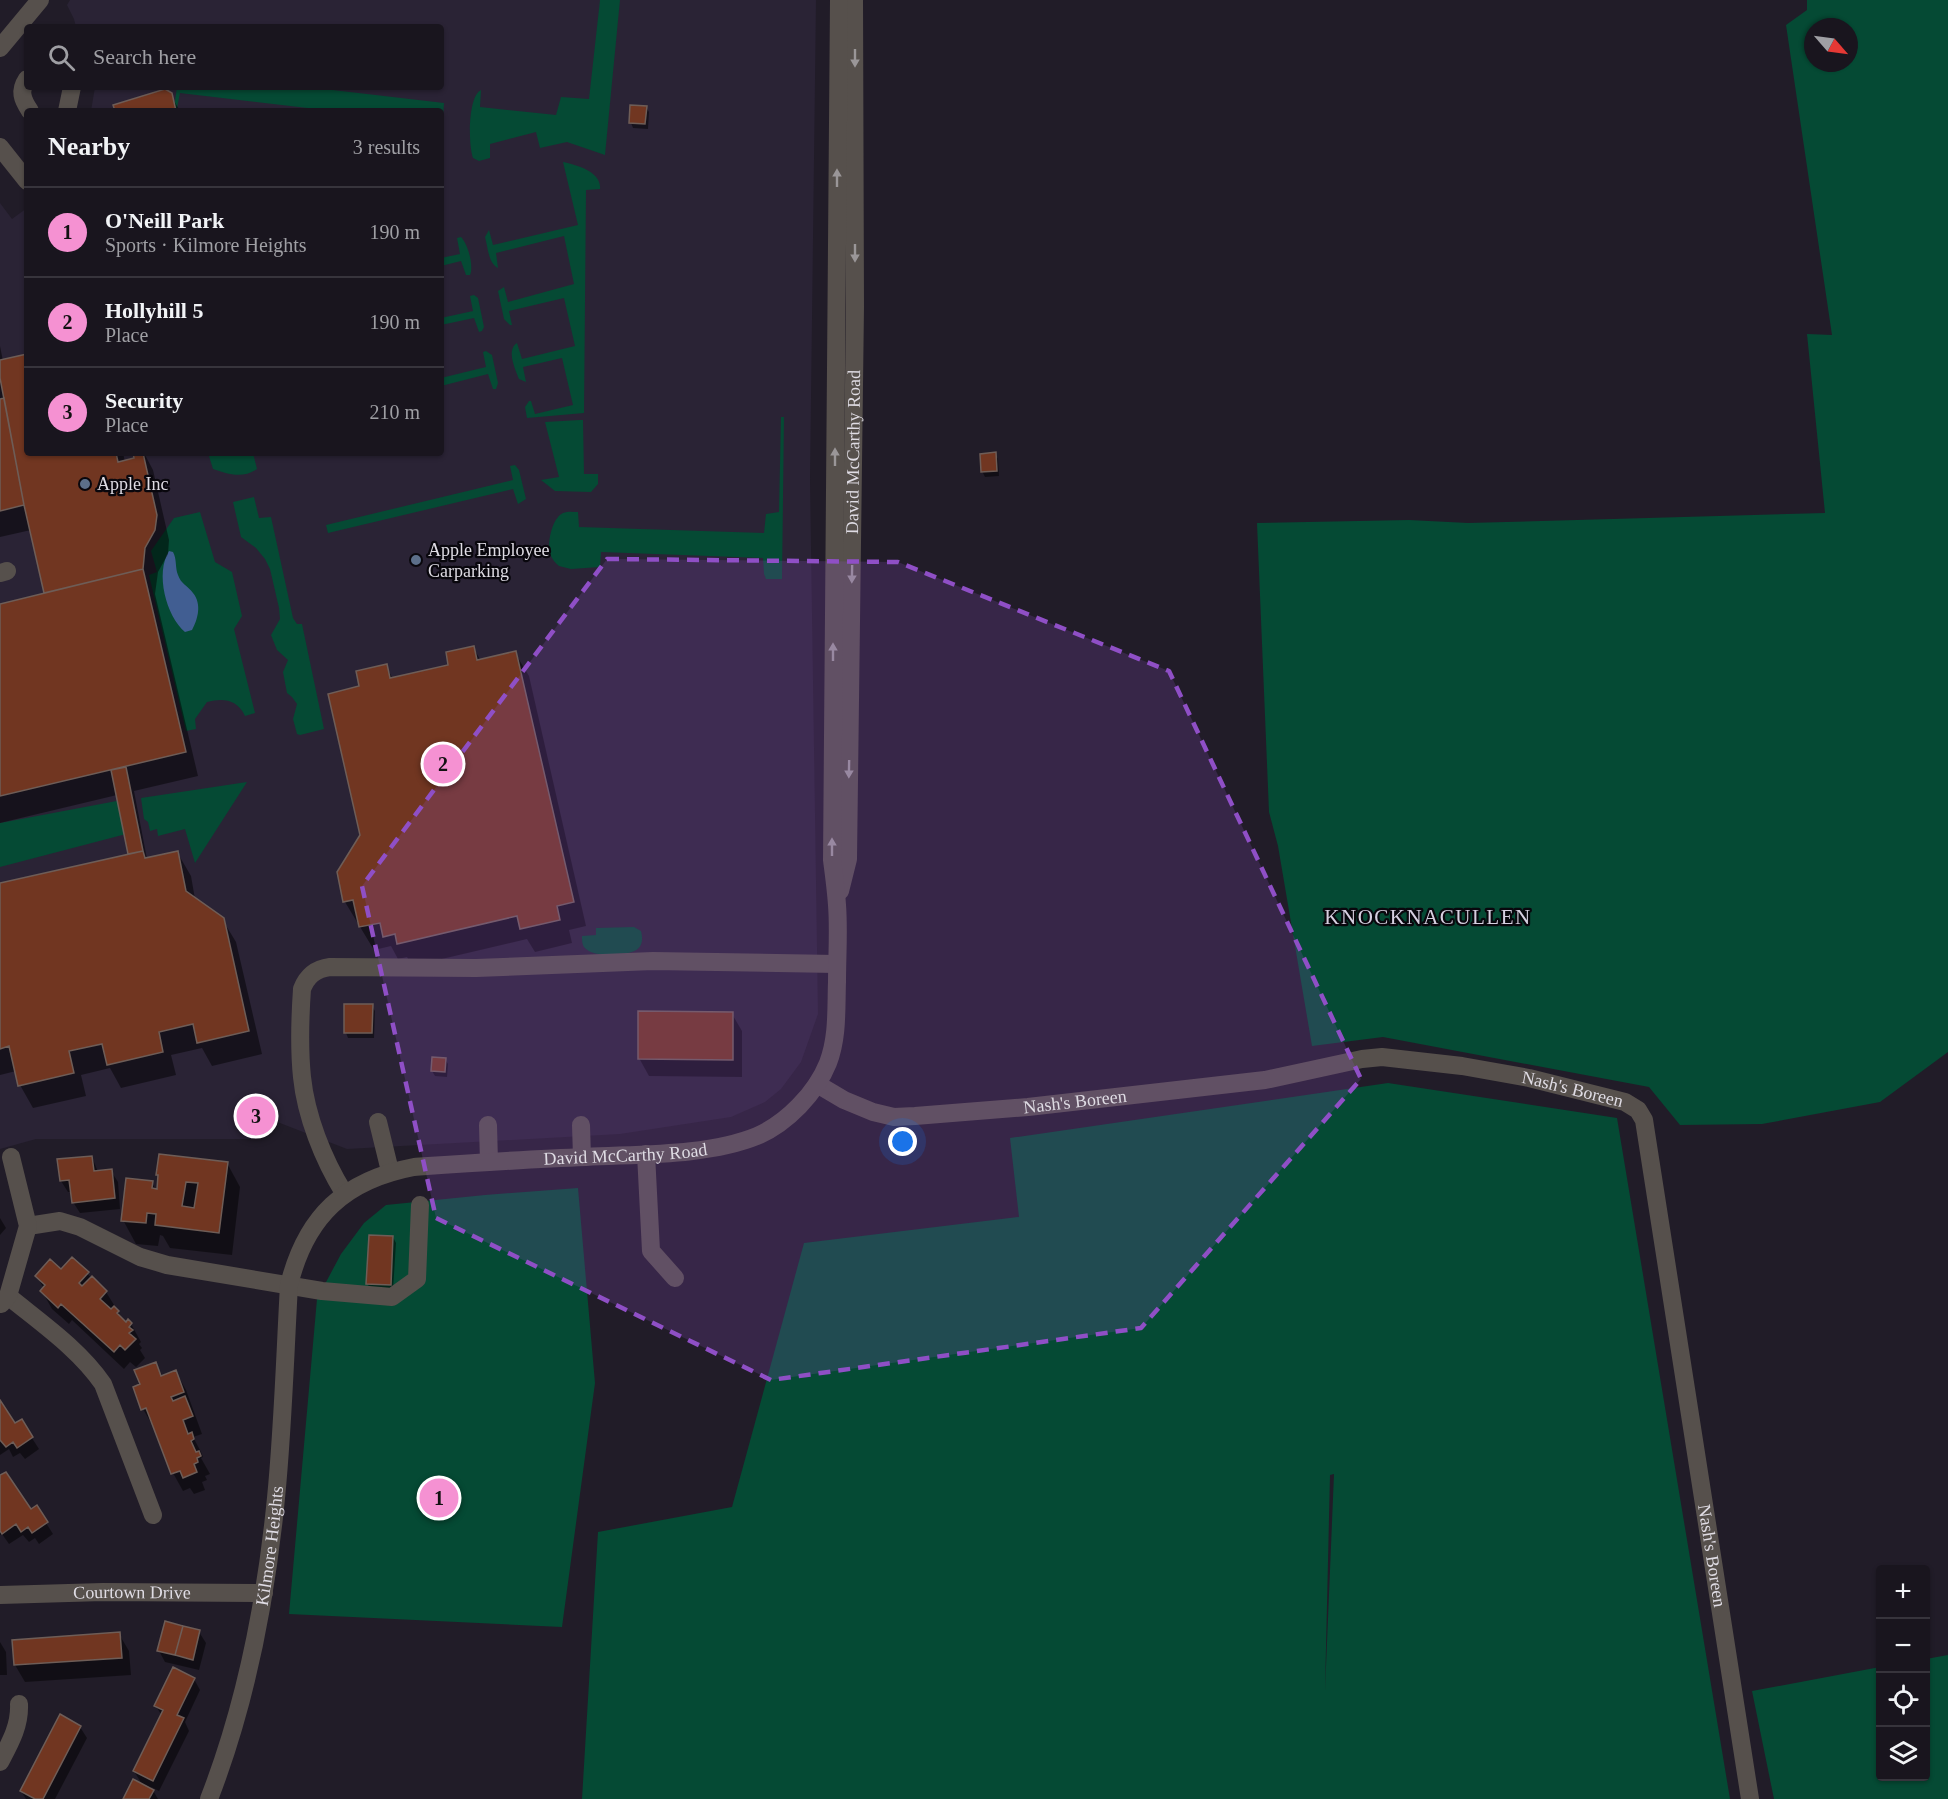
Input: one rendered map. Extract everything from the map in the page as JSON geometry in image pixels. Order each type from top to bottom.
[{"type":"street","points":[[1,45],[40,0]]},
{"type":"street","name":"David McCarthy Road","points":[[289,1285],[298,1254],[306,1238],[330,1206],[344,1193],[390,1171],[414,1167],[646,1154],[725,1146],[760,1134],[782,1121],[816,1084],[828,1063],[836,1025],[837,964],[837,905],[832,848],[839,0]]},
{"type":"street","name":"David McCarthy Road","points":[[837,905],[848,860],[855,306],[854,0]]},
{"type":"street","points":[[24,84],[21,94],[28,108]]},
{"type":"street","points":[[68,108],[71,90]]},
{"type":"street","points":[[0,147],[24,171]]},
{"type":"street","points":[[344,1193],[333,1176],[313,1125],[301,1065],[302,989],[305,980],[316,970],[330,967],[476,968],[653,961],[837,964]]},
{"type":"street","name":"Nash's Boreen","points":[[816,1084],[844,1100],[873,1112],[894,1116],[915,1116],[1028,1107],[1265,1080],[1362,1059],[1382,1057],[1462,1066],[1529,1078],[1625,1102],[1638,1110],[1644,1120],[1750,1799]]},
{"type":"street","points":[[378,1122],[390,1171]]},
{"type":"street","points":[[488,1125],[489,1162]]},
{"type":"street","points":[[581,1125],[582,1157]]},
{"type":"street","points":[[646,1154],[651,1251],[675,1278]]},
{"type":"street","points":[[11,1157],[28,1226],[4,1300],[61,1340],[103,1384],[153,1515]]},
{"type":"street","points":[[28,1226],[60,1221],[80,1227],[140,1257],[167,1265],[322,1291],[392,1297],[417,1279],[420,1205]]},
{"type":"street","name":"Kilmore Heights","points":[[209,1799],[232,1730],[264,1593],[276,1499],[289,1285]]},
{"type":"street","name":"Courtown Drive","points":[[0,1595],[103,1592],[264,1593]]},
{"type":"street","points":[[0,1762],[16,1731],[20,1717],[19,1704]]},
{"type":"highlighted area","points":[[607,559],[898,562],[1169,671],[1361,1079],[1141,1328],[771,1380],[436,1218],[362,886]]},
{"type":"shaded area","points":[[70,0],[816,0],[810,479],[818,1014],[801,1062],[781,1089],[765,1102],[731,1117],[620,1134],[347,1149],[267,1118],[252,1117],[252,1139],[36,1139],[0,1149],[0,203],[12,219],[24,210],[24,456],[444,456],[444,108],[92,108],[94,90],[444,90],[444,24],[75,24],[67,5]]},
{"type":"green space","points":[[600,0],[620,0],[605,155],[567,142],[540,148],[536,132],[490,144],[490,158],[479,161],[473,158],[470,132],[471,110],[481,90],[480,107],[556,115],[561,97],[589,99]]},
{"type":"green space","points":[[1807,0],[1948,0],[1948,1052],[1880,1102],[1762,1124],[1680,1125],[1649,1087],[1383,1037],[1312,1046],[1278,846],[1269,812],[1257,523],[1409,520],[1468,523],[1825,513],[1807,334],[1832,335],[1786,25],[1807,10]]},
{"type":"green space","points":[[177,90],[333,90],[444,103],[444,108],[308,108],[180,93],[177,108],[174,108]]},
{"type":"green space","points":[[563,162],[588,170],[600,183],[600,189],[586,190],[584,413],[527,418],[525,407],[529,401],[531,401],[535,414],[573,405],[562,358],[523,367],[526,382],[519,379],[514,365],[512,350],[514,346],[517,343],[522,359],[575,346],[564,298],[509,311],[512,325],[510,325],[504,319],[498,291],[504,287],[508,302],[574,284],[564,236],[496,253],[498,268],[490,259],[485,237],[489,230],[493,245],[578,225]]},
{"type":"green space","points":[[461,237],[470,255],[470,275],[466,275],[461,261],[444,265],[444,257],[460,254],[457,238]]},
{"type":"green space","points":[[474,295],[478,298],[484,327],[482,331],[479,332],[474,318],[444,324],[444,317],[473,311],[470,296]]},
{"type":"green space","points":[[486,351],[492,355],[498,383],[496,389],[493,389],[488,374],[444,385],[444,377],[486,367],[483,352]]},
{"type":"green space","points":[[781,417],[784,417],[782,579],[766,579],[763,558],[601,552],[600,567],[571,569],[559,566],[553,559],[549,549],[551,531],[559,516],[567,512],[578,512],[579,527],[764,533],[766,514],[779,512]]},
{"type":"green space","points":[[583,420],[584,474],[598,474],[598,484],[591,492],[555,491],[541,480],[559,477],[545,422]]},
{"type":"green space","points":[[209,456],[254,456],[257,469],[241,475],[213,469]]},
{"type":"green space","points":[[515,465],[519,470],[526,499],[518,504],[513,489],[328,533],[326,525],[513,480],[510,466]]},
{"type":"green space","points":[[254,497],[259,518],[271,517],[293,618],[297,624],[302,624],[324,729],[300,735],[297,734],[293,719],[297,704],[287,693],[283,672],[288,660],[277,650],[271,635],[280,619],[270,569],[256,548],[241,537],[233,502]]},
{"type":"green space","points":[[200,512],[215,562],[232,572],[242,616],[234,629],[255,713],[245,716],[238,706],[229,701],[207,702],[195,719],[196,729],[186,731],[149,575],[157,572],[151,551],[174,518]]},
{"type":"green space","points":[[247,782],[195,863],[185,829],[158,836],[157,829],[150,831],[148,822],[144,819],[141,798]]},
{"type":"green space","points":[[122,800],[130,833],[0,867],[0,823]]},
{"type":"green space","points":[[634,927],[641,931],[642,939],[638,948],[629,953],[598,954],[589,951],[583,945],[582,936],[596,935],[596,928]]},
{"type":"green space","points":[[1388,1083],[1617,1118],[1730,1799],[582,1799],[598,1532],[732,1507],[804,1243],[1019,1217],[1010,1138]],"holes":[[[1334,1474],[1325,1691],[1330,1475]]]},
{"type":"green space","points":[[578,1188],[595,1383],[562,1627],[289,1614],[317,1299],[341,1254],[364,1223],[386,1205]]},
{"type":"green space","points":[[1948,1655],[1948,1799],[1774,1799],[1752,1691],[1876,1668],[1876,1781],[1930,1781],[1930,1658]]},
{"type":"water","points":[[169,551],[173,552],[179,578],[196,597],[197,602],[198,612],[194,626],[192,630],[185,632],[173,616],[165,594],[163,571]]},
{"type":"building","points":[[167,90],[172,93],[175,108],[114,108],[113,105]]},
{"type":"building","points":[[630,105],[647,106],[645,124],[629,123]]},
{"type":"building","name":"Apple Inc","points":[[24,355],[24,456],[117,456],[118,462],[134,458],[134,456],[144,456],[157,515],[155,530],[145,548],[143,569],[44,593],[24,505],[0,378],[0,360]]},
{"type":"building","points":[[4,398],[24,505],[0,511],[0,399]]},
{"type":"building","points":[[996,452],[997,471],[981,472],[980,454]]},
{"type":"building","points":[[143,569],[186,752],[0,796],[0,604]]},
{"type":"building","points":[[474,646],[477,660],[516,651],[574,902],[557,906],[560,920],[520,929],[517,916],[397,944],[395,934],[383,937],[380,923],[359,927],[353,900],[343,902],[337,872],[360,835],[328,694],[359,686],[356,671],[387,664],[390,678],[448,665],[446,652]]},
{"type":"building","points":[[126,767],[143,851],[128,854],[111,770]]},
{"type":"building","points":[[143,851],[145,858],[178,851],[186,891],[224,918],[249,1031],[197,1043],[193,1024],[159,1032],[163,1052],[107,1065],[102,1044],[69,1051],[74,1073],[18,1086],[9,1046],[0,1049],[0,883]]},
{"type":"building","points":[[344,1004],[373,1004],[372,1033],[344,1033]]},
{"type":"building","points":[[638,1011],[733,1012],[733,1060],[638,1059]]},
{"type":"building","points":[[432,1057],[446,1058],[445,1072],[431,1071]]},
{"type":"building","points":[[247,1107],[266,1107],[266,1126],[246,1125]]},
{"type":"building","points":[[159,1154],[228,1162],[219,1233],[155,1225],[156,1214],[147,1213],[146,1223],[121,1221],[126,1178],[153,1181],[152,1188],[157,1189],[158,1175],[156,1175]],"holes":[[[186,1182],[198,1183],[194,1208],[182,1206]]]},
{"type":"building","points":[[92,1156],[94,1171],[112,1169],[115,1198],[72,1203],[69,1180],[60,1181],[57,1159]]},
{"type":"building","points":[[369,1235],[393,1236],[391,1285],[366,1284]]},
{"type":"building","points":[[72,1257],[89,1272],[79,1283],[82,1286],[92,1276],[107,1291],[100,1299],[111,1309],[114,1306],[126,1322],[128,1319],[132,1323],[129,1327],[133,1330],[129,1333],[136,1339],[125,1350],[120,1345],[114,1352],[61,1304],[58,1308],[40,1291],[45,1285],[35,1276],[50,1259],[61,1269]]},
{"type":"building","points":[[156,1362],[161,1376],[176,1370],[184,1392],[171,1397],[173,1401],[185,1396],[193,1416],[183,1420],[188,1434],[192,1432],[194,1439],[191,1441],[196,1452],[199,1451],[201,1456],[194,1464],[197,1472],[183,1478],[180,1471],[171,1474],[146,1408],[141,1410],[133,1387],[140,1384],[134,1370]]},
{"type":"building","points":[[0,1400],[15,1423],[22,1419],[33,1437],[17,1448],[13,1442],[6,1447],[0,1440]]},
{"type":"building","points":[[6,1472],[31,1509],[37,1505],[48,1522],[32,1533],[28,1527],[21,1532],[16,1524],[2,1534],[0,1531],[0,1475]]},
{"type":"building","points":[[165,1621],[183,1626],[175,1655],[157,1651]]},
{"type":"building","points":[[183,1626],[200,1630],[193,1660],[175,1655]]},
{"type":"building","points":[[120,1632],[122,1658],[14,1665],[12,1640]]},
{"type":"building","points":[[173,1667],[195,1678],[177,1715],[184,1718],[153,1781],[133,1771],[163,1710],[154,1706]]},
{"type":"building","points":[[60,1714],[81,1726],[43,1799],[35,1799],[20,1791]]},
{"type":"building","points":[[133,1779],[154,1790],[149,1799],[123,1799]]},
{"type":"place","name":"Apple Inc","points":[[85,484]]},
{"type":"place","name":"Apple Employee Carparking","points":[[416,560]]},
{"type":"place","name":"Hollyhill 5","points":[[443,764]]},
{"type":"place","name":"Security","points":[[256,1116]]},
{"type":"place","name":"O'Neill Park","points":[[439,1498]]},
{"type":"district","name":"KNOCKNACULLEN","points":[[1428,917]]}]
